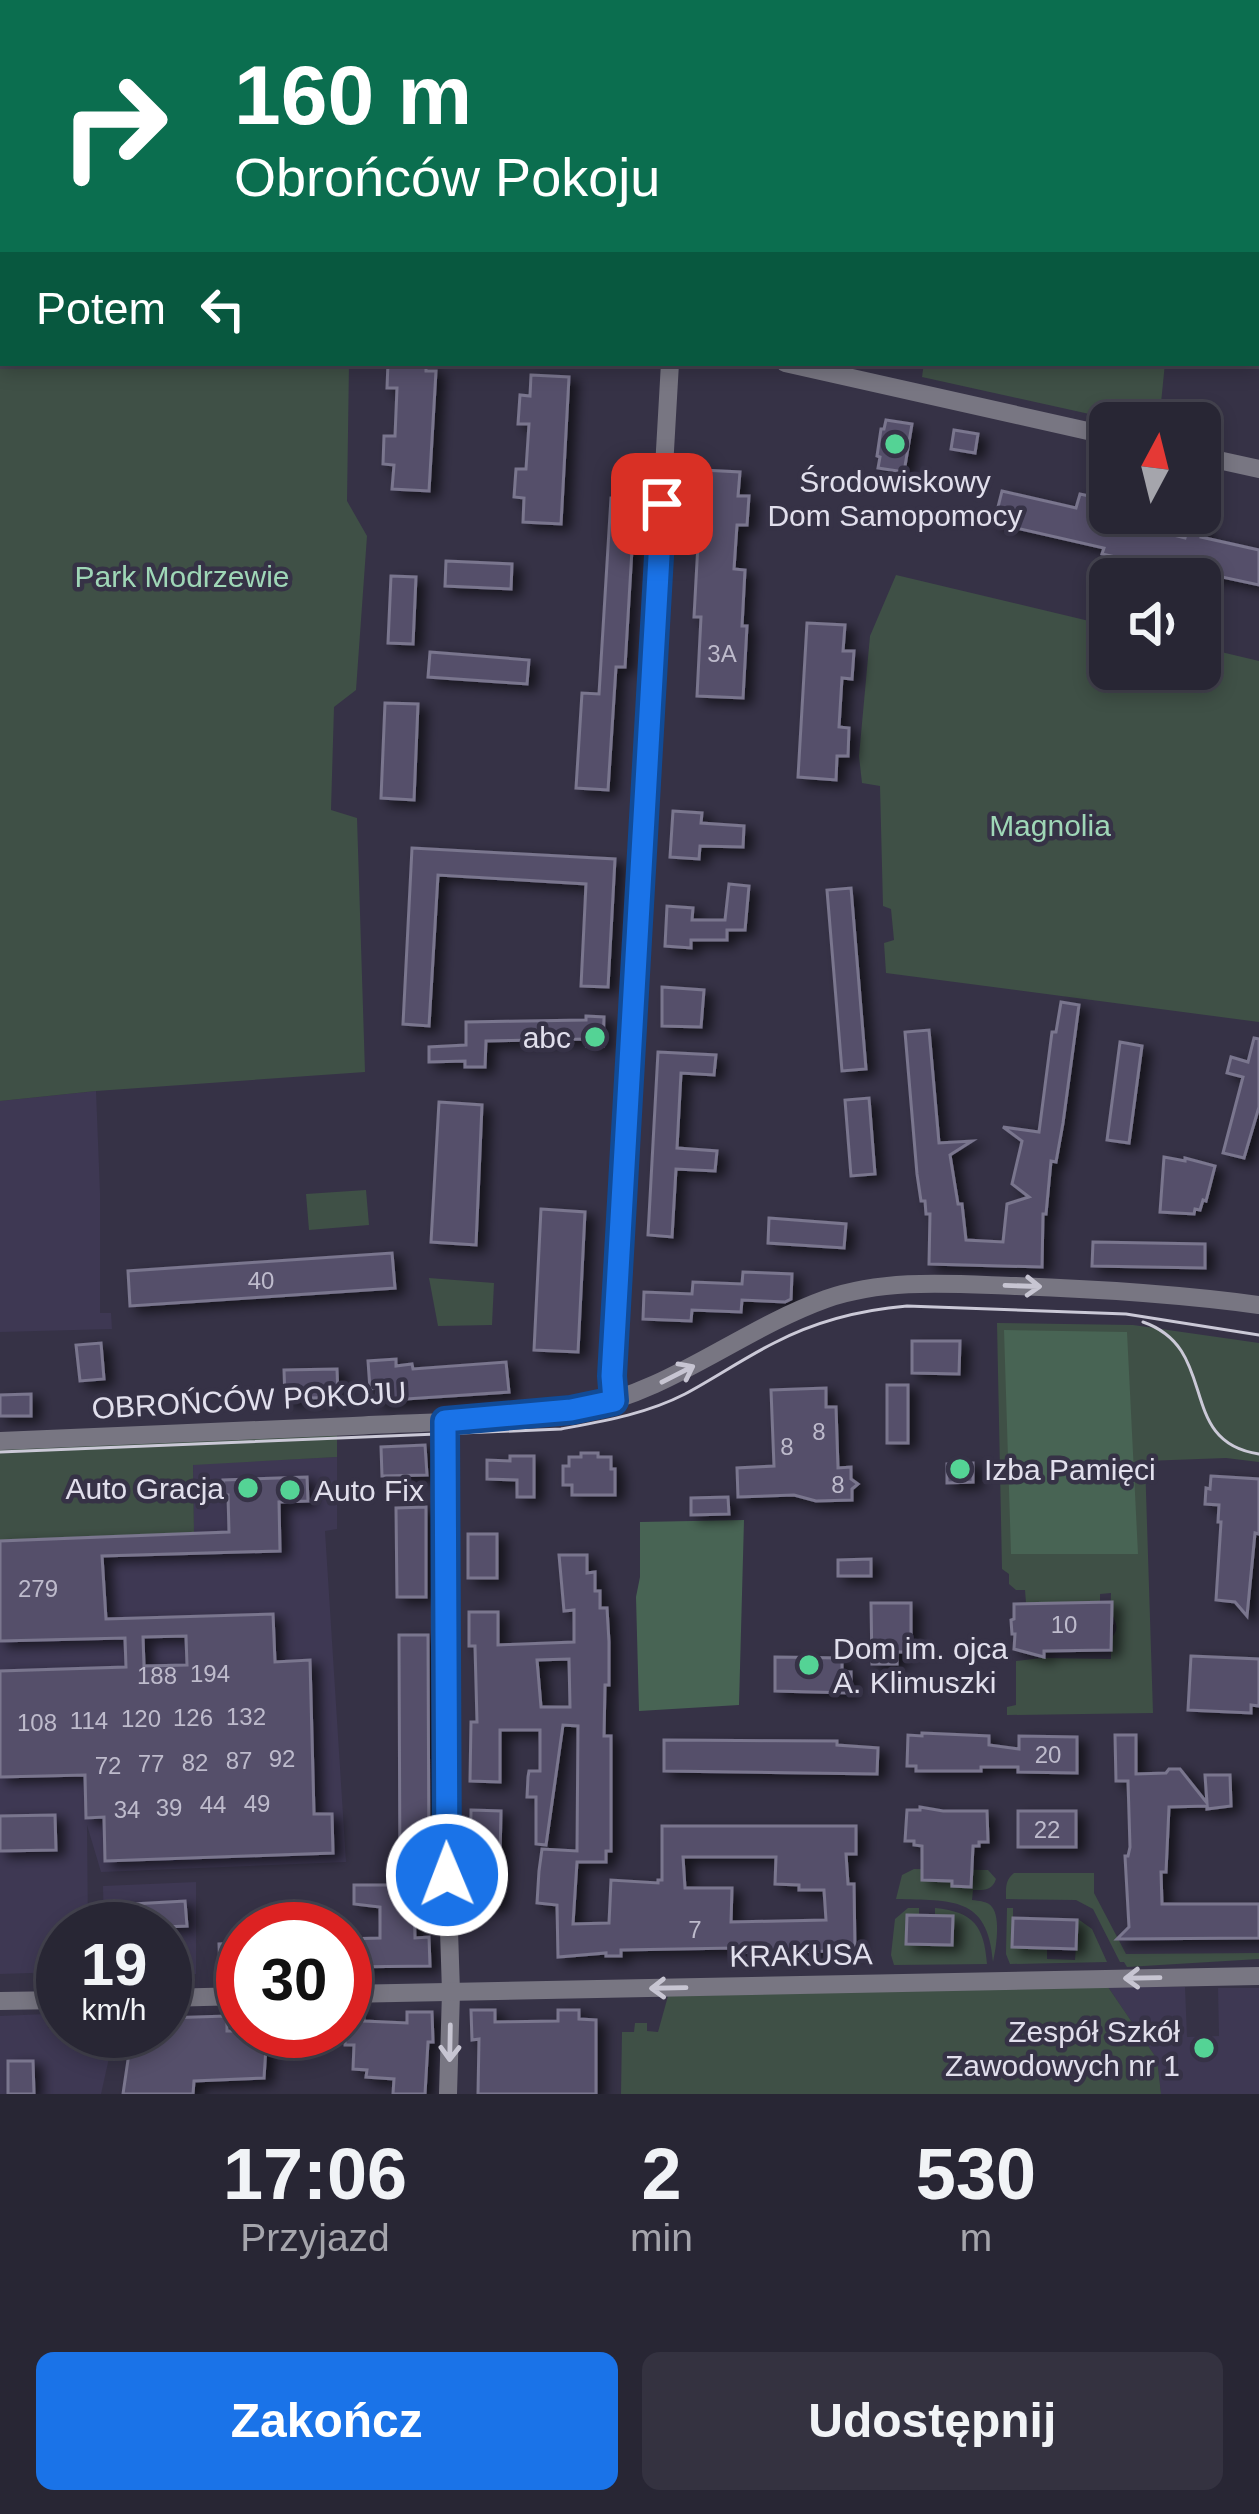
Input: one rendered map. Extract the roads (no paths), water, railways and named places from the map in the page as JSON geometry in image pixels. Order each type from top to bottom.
[{"type":"street","points":[[614,1401],[670,366]]},
{"type":"street","points":[[798,366],[1089,431]]},
{"type":"street","points":[[1221,461],[1259,469]]},
{"type":"street","name":"OBROŃCÓW POKOJU","points":[[0,1441],[445,1421],[571,1410],[654,1386],[812,1305],[905,1276],[1259,1305]]},
{"type":"street","points":[[445,1421],[448,2094]]},
{"type":"street","name":"KRAKUSA","points":[[372,1993],[1259,1976]]},
{"type":"street","points":[[0,2001],[36,2000]]},
{"type":"tram line","points":[[0,1452],[561,1429],[670,1401],[774,1343],[822,1323],[907,1306],[1126,1314],[1259,1335]]},
{"type":"tram line","points":[[1143,1322],[1167,1335],[1182,1352],[1216,1432],[1233,1446],[1259,1454]]},
{"type":"place","name":"Środowiskowy Dom Samopomocy","points":[[895,444]]},
{"type":"place","name":"abc","points":[[595,1037]]},
{"type":"place","name":"Izba Pamięci","points":[[960,1469]]},
{"type":"place","name":"Auto Gracja","points":[[248,1488]]},
{"type":"place","name":"Auto Fix","points":[[290,1490]]},
{"type":"place","name":"Dom im. ojca A. Klimuszki","points":[[809,1665]]},
{"type":"place","name":"Zespół Szkół Zawodowych nr 1","points":[[1204,2048]]},
{"type":"park label","name":"Park Modrzewie","points":[[182,576]]},
{"type":"park label","name":"Magnolia","points":[[1050,825]]}]
